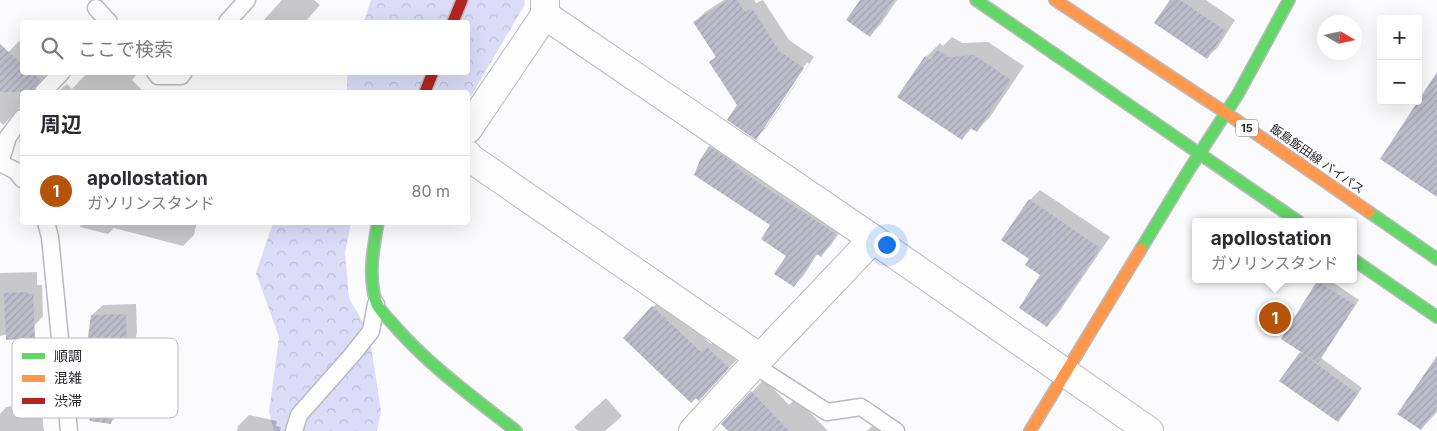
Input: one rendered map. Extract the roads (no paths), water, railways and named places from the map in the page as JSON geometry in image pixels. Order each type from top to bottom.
[{"type":"main road","points":[[454,20],[462,0]]},
{"type":"main road","points":[[976,0],[1293,218]]},
{"type":"main road","name":"飯島飯田線 バイパス","points":[[1055,0],[1226,113],[1437,259]]},
{"type":"main road","points":[[1030,431],[1238,94],[1289,0]]},
{"type":"main road","points":[[426,90],[432,75]]},
{"type":"main road","points":[[377,225],[370,262],[376,304],[400,334],[429,362],[516,431]]},
{"type":"main road","points":[[1357,262],[1437,318]]},
{"type":"street","points":[[470,126],[545,8],[1149,431]]},
{"type":"street","points":[[470,158],[757,361]]},
{"type":"street","points":[[693,431],[873,239]]},
{"type":"lane","points":[[229,20],[246,0]]},
{"type":"lane","points":[[96,8],[107,20]]},
{"type":"lane","points":[[45,90],[59,75]]},
{"type":"lane","points":[[157,75],[182,75]]},
{"type":"lane","points":[[20,121],[8,136],[0,163],[16,171],[20,176]]},
{"type":"lane","points":[[47,225],[50,237],[59,338]]},
{"type":"lane","points":[[294,431],[300,415],[371,331],[376,304]]},
{"type":"lane","points":[[757,361],[827,412],[861,407],[896,431]]},
{"type":"lane","points":[[67,418],[68,431]]},
{"type":"place","name":"apollostation","points":[[1275,318]]}]
